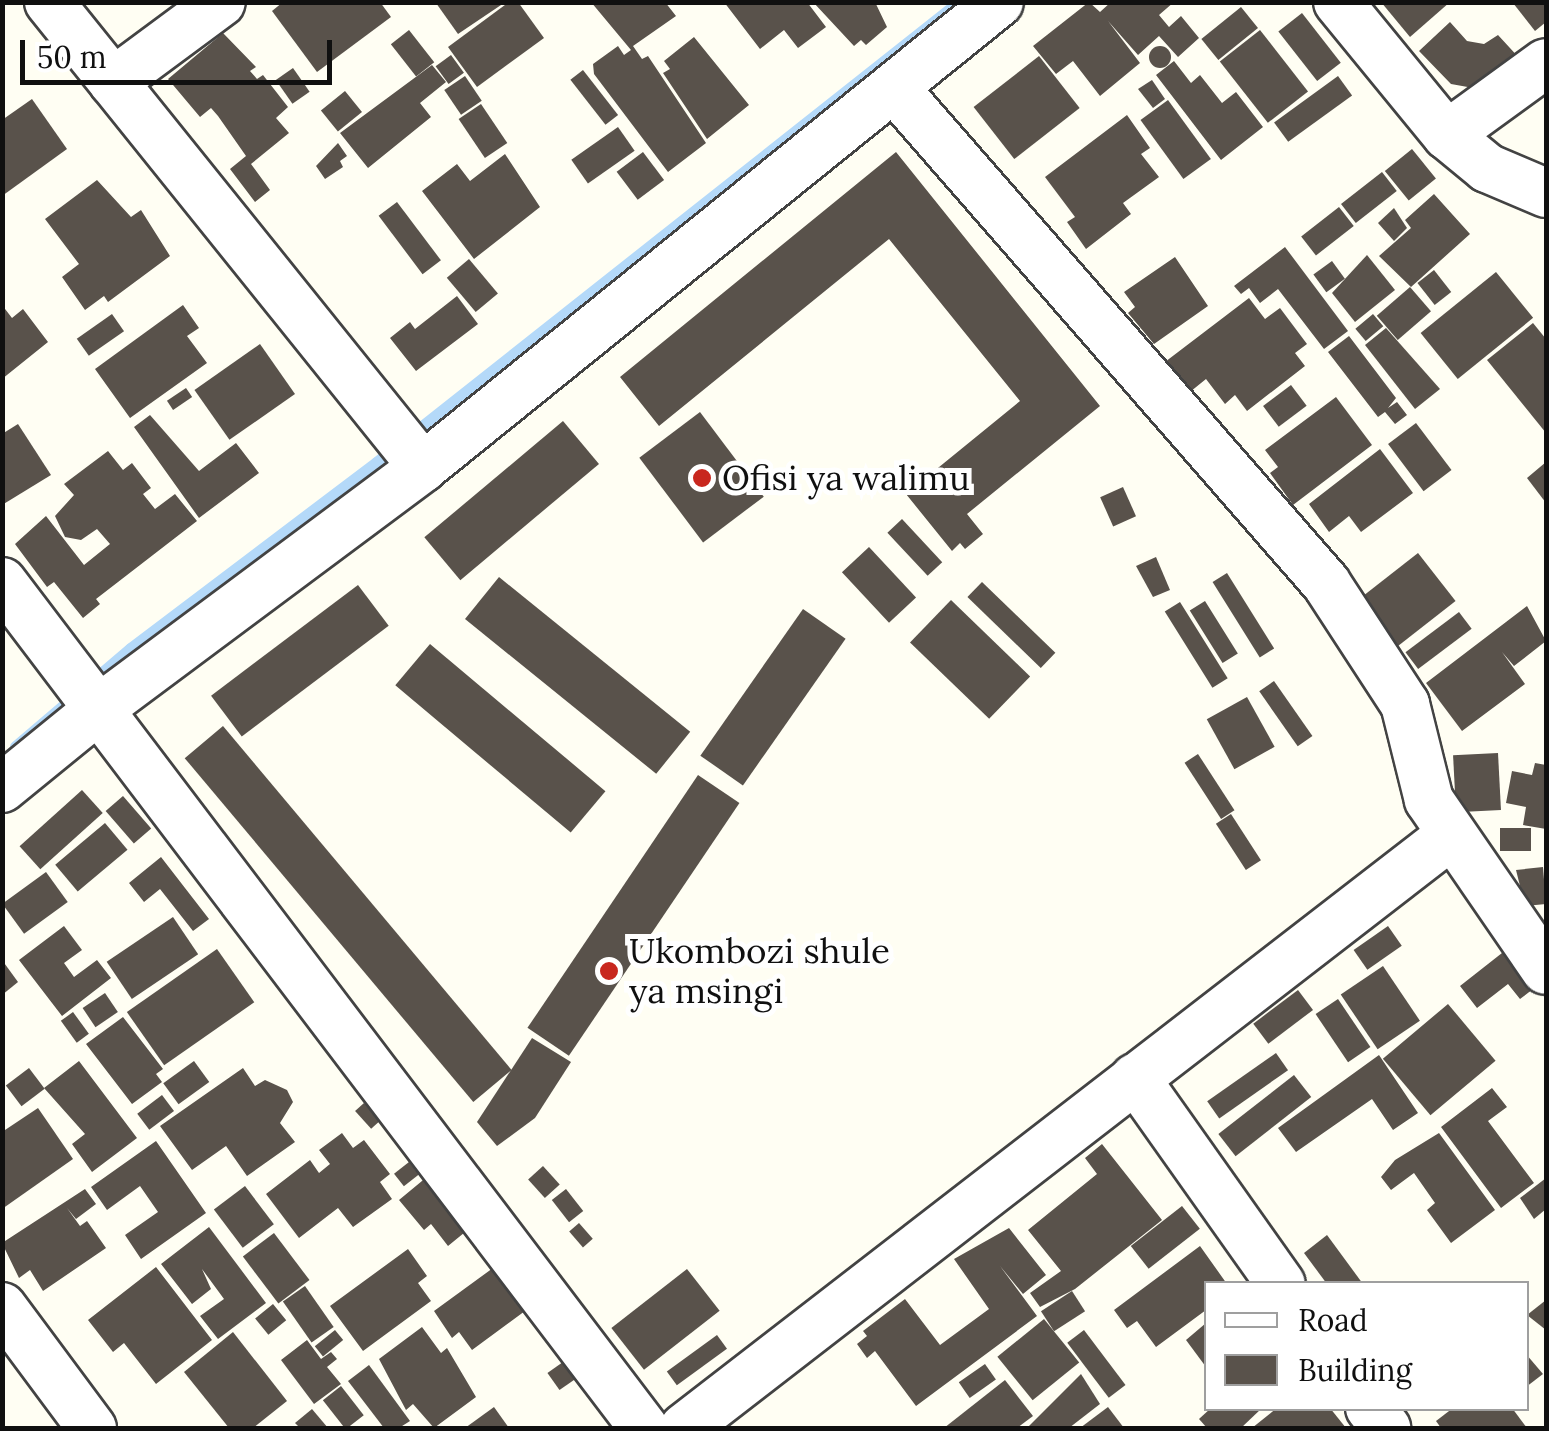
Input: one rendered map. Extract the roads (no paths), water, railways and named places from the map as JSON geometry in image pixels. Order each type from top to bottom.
[{"type":"street","points":[[49,2],[423,467]]},
{"type":"street","points":[[114,82],[222,2]]},
{"type":"street","points":[[2,788],[100,708],[423,467],[999,2]]},
{"type":"street","points":[[1338,2],[1447,136],[1487,168],[1546,193]]},
{"type":"street","points":[[1447,136],[1546,63]]},
{"type":"street","points":[[894,88],[1326,583],[1404,704],[1429,800],[1450,836],[1546,970]]},
{"type":"street","points":[[2,582],[644,1428]]},
{"type":"street","points":[[684,1428],[1450,836]]},
{"type":"street","points":[[1135,1078],[1279,1281]]},
{"type":"street","points":[[2,1307],[92,1428]]},
{"type":"waterway","points":[[16,747],[131,649],[377,463],[960,2]]},
{"type":"place","name":"Ofisi ya walimu","points":[[702,478]]},
{"type":"place","name":"Ukombozi shule ya msingi","points":[[609,971]]}]
